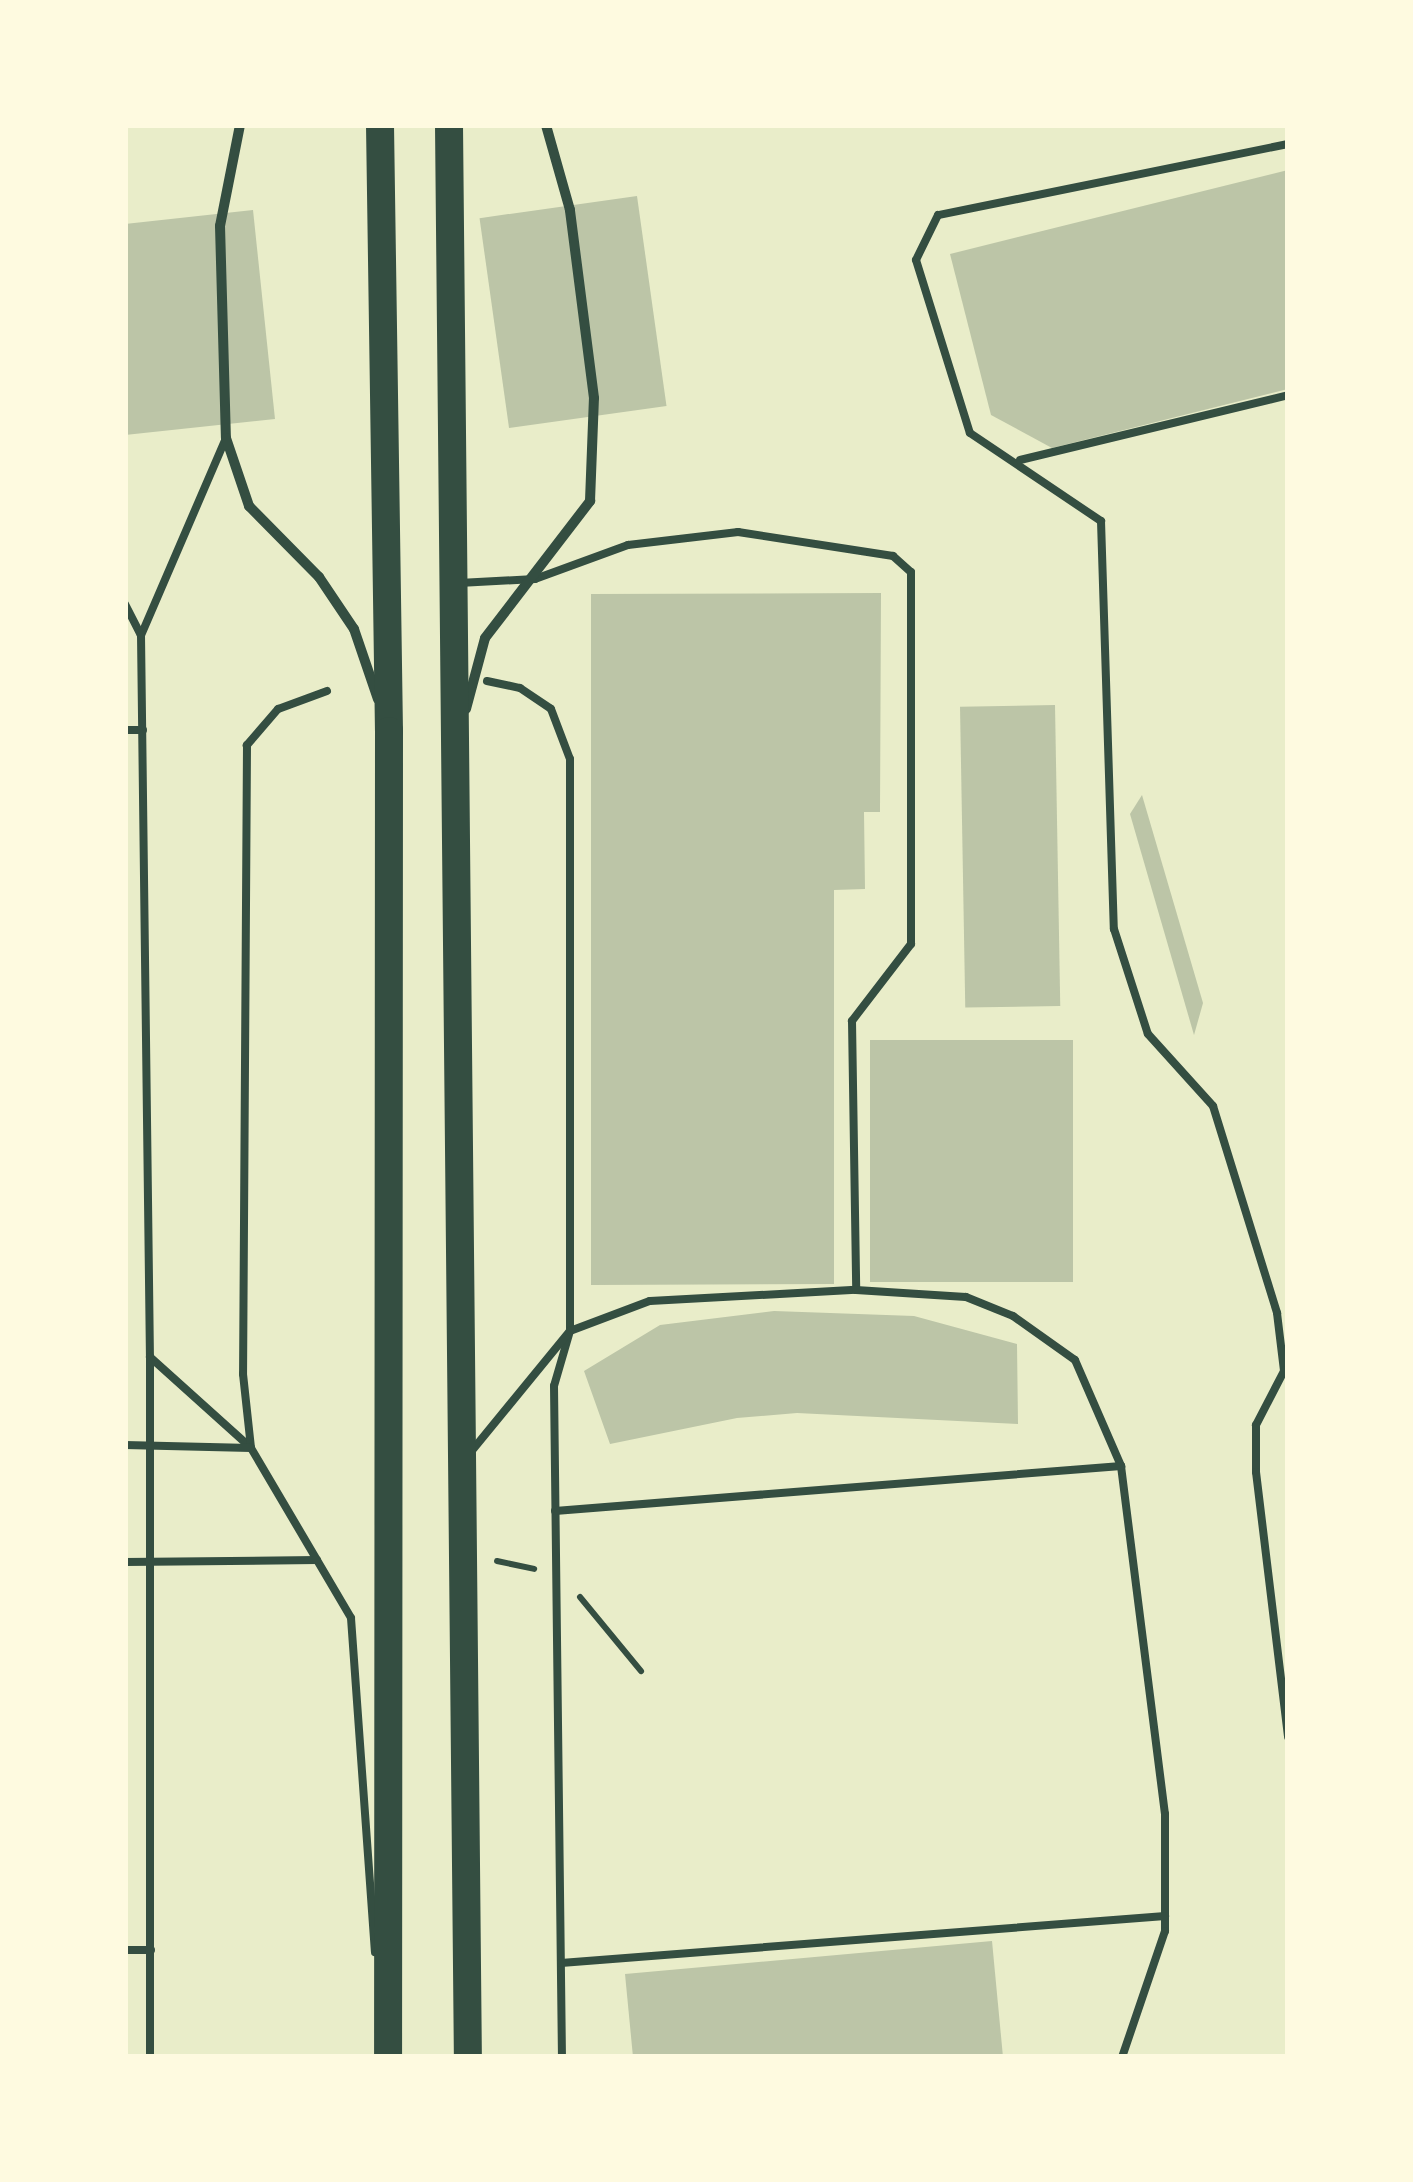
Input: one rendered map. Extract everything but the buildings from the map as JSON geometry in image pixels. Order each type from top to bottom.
[{"type":"highway","points":[[380,125],[389,731],[385,2057]]},
{"type":"highway","points":[[449,125],[468,2057]]},
{"type":"street","points":[[240,125],[220,226],[226,438],[249,506],[319,577],[354,629],[389,731]]},
{"type":"street","points":[[456,744],[485,638],[535,580],[590,501],[594,398],[570,210],[546,125]]},
{"type":"lane","points":[[1288,144],[938,214],[922,237],[916,260],[970,433],[1019,460],[1101,521],[1114,929],[1148,1034],[1212,1106],[1277,1313],[1286,1371],[1256,1424],[1288,1738]]},
{"type":"lane","points":[[1019,460],[1288,395]]},
{"type":"lane","points":[[150,2057],[153,1561],[141,634],[226,438]]},
{"type":"lane","points":[[455,584],[535,580],[628,545],[738,532],[893,556],[911,572],[911,944],[852,1021],[856,1290]]},
{"type":"lane","points":[[125,604],[141,634]]},
{"type":"lane","points":[[487,681],[520,688],[550,709],[570,759],[570,1331],[554,1386],[562,2057]]},
{"type":"lane","points":[[251,1448],[244,1374],[247,744],[278,710],[327,691]]},
{"type":"lane","points":[[125,730],[143,730]]},
{"type":"lane","points":[[464,1461],[570,1331],[650,1301],[856,1290],[966,1297],[1013,1316],[1074,1360],[1121,1466],[1165,1814],[1165,1916],[1152,1979],[1122,2057]]},
{"type":"lane","points":[[150,1358],[251,1448],[352,1618],[385,2057]]},
{"type":"lane","points":[[125,1446],[251,1448]]},
{"type":"lane","points":[[556,1511],[1121,1466]]},
{"type":"lane","points":[[125,1562],[317,1560]]},
{"type":"lane","points":[[561,1963],[1165,1916]]},
{"type":"lane","points":[[125,1950],[151,1950]]},
{"type":"path","points":[[518,1566],[547,1572]]},
{"type":"path","points":[[573,1588],[641,1671]]}]
